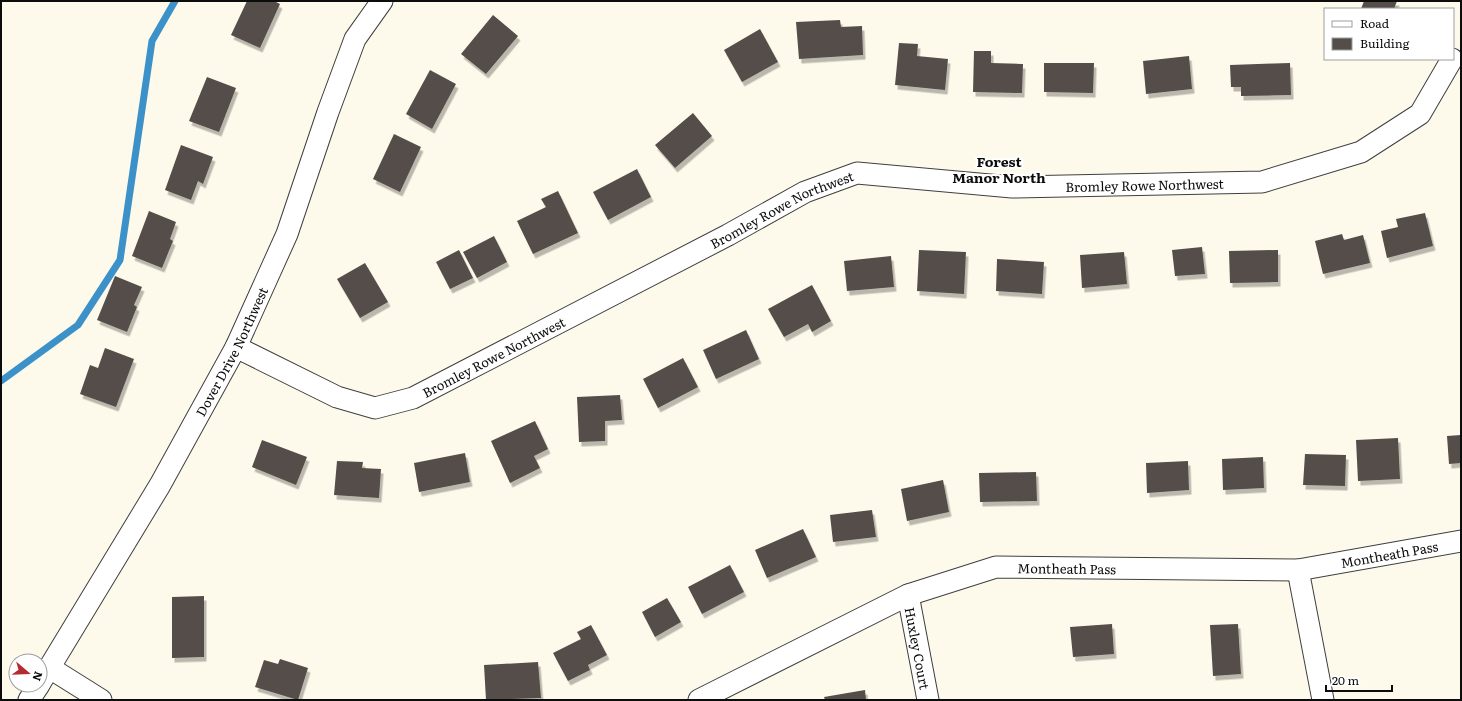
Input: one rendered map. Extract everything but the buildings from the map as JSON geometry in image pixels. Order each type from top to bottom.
[{"type":"street","name":"Dover Drive Northwest","points":[[48,671],[160,485],[236,347],[287,234],[328,112],[355,39],[382,1]]},
{"type":"street","name":"Bromley Rowe Northwest","points":[[1454,55],[1461,43]]},
{"type":"street","name":"Bromley Rowe Northwest","points":[[236,347],[337,397],[375,408],[413,398],[728,235],[805,192],[857,173],[1012,187],[1262,182],[1361,152],[1420,114],[1451,60]]},
{"type":"street","name":"Montheath Pass","points":[[699,700],[908,595],[996,567],[1298,570],[1461,541]]},
{"type":"street","points":[[1298,570],[1323,700]]},
{"type":"street","name":"Huxley Court","points":[[908,595],[928,700]]},
{"type":"street","points":[[48,681],[101,700]]},
{"type":"waterway","points":[[1,381],[78,325],[120,260],[152,41],[175,1]]},
{"type":"district","name":"Forest Manor North","points":[[999,170]]}]
